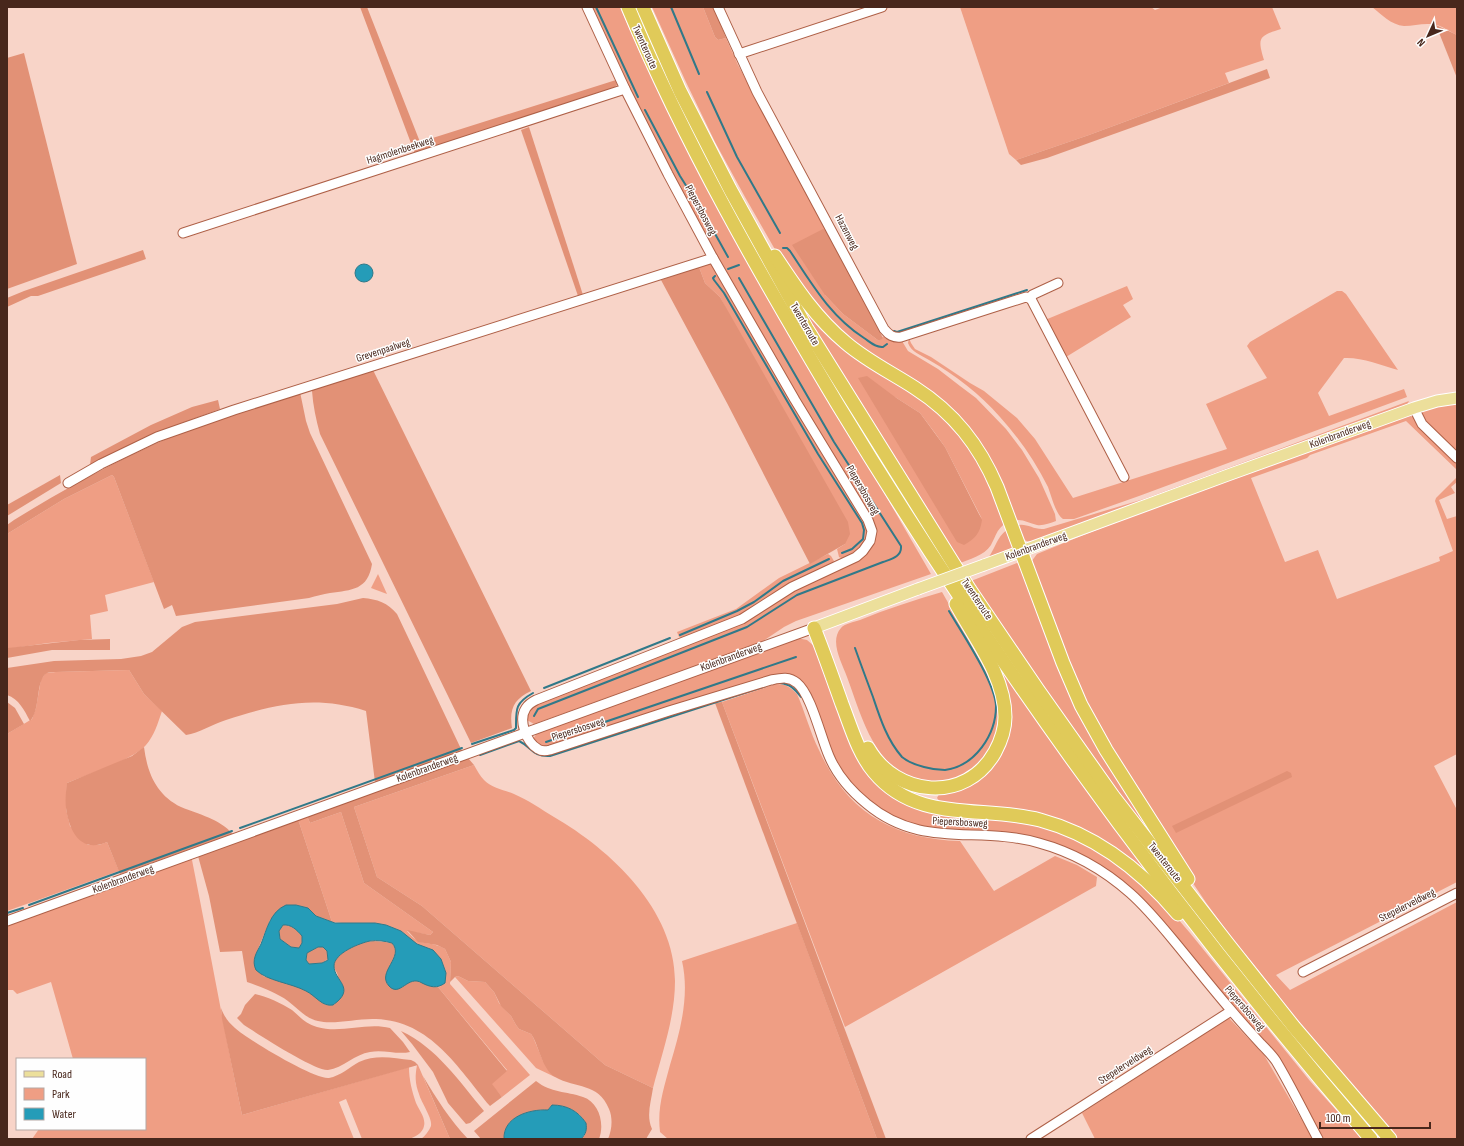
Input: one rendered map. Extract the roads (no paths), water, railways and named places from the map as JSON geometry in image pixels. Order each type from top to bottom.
[{"type":"highway","name":"Twenteroute","points":[[628,7],[652,64],[720,202],[783,314],[877,469],[936,561],[1070,756],[1178,901],[1254,998],[1336,1098],[1372,1139]]},
{"type":"highway","name":"Twenteroute","points":[[643,7],[680,91],[730,189],[807,329],[970,590],[1113,796],[1294,1027],[1390,1139]]},
{"type":"highway","points":[[730,189],[796,288],[823,322],[863,357],[929,397],[950,415],[966,433],[980,453],[991,472],[1063,663],[1081,705],[1106,750],[1228,944]]},
{"type":"highway","points":[[818,626],[863,738],[872,754],[883,767],[900,780],[920,787],[941,788],[951,786],[969,778],[988,763],[999,745],[1004,728],[1004,706],[1002,694],[992,668],[956,604],[936,561]]},
{"type":"highway","points":[[818,626],[860,748],[874,772],[890,788],[911,801],[926,806],[942,809],[1004,814],[1040,820],[1076,833],[1101,846],[1143,876],[1175,910],[1219,962],[1254,998]]},
{"type":"main road","name":"Kolenbranderweg","points":[[818,626],[1414,408],[1437,401],[1457,398]]},
{"type":"street","name":"Piepersbosweg","points":[[587,7],[625,89],[713,258],[795,400],[863,511],[872,531],[870,541],[863,551],[856,557],[792,587],[742,619],[536,700],[526,708],[523,716],[525,733],[538,749],[544,751],[550,750],[669,711],[772,680],[784,677],[791,679],[797,683],[806,695],[829,756],[839,774],[860,798],[885,817],[902,825],[918,830],[951,835],[982,834],[1016,838],[1039,843],[1060,850],[1081,860],[1102,872],[1129,892],[1152,915],[1231,1011],[1275,1060],[1318,1139]]},
{"type":"street","name":"Hazenweg","points":[[718,7],[757,92],[884,329],[889,335],[895,338],[901,337],[1026,297],[1031,299]]},
{"type":"street","points":[[739,54],[882,7]]},
{"type":"street","name":"Hagmolenbeekweg","points":[[183,233],[625,89]]},
{"type":"street","name":"Grevenpaalweg","points":[[68,483],[101,464],[157,437],[234,410],[713,258]]},
{"type":"street","points":[[1058,283],[1032,295],[1031,299],[1124,477]]},
{"type":"street","points":[[1414,408],[1422,424],[1457,458]]},
{"type":"street","name":"Kolenbranderweg","points":[[7,921],[818,626]]},
{"type":"street","name":"Stepelerveldweg","points":[[1303,972],[1457,893]]},
{"type":"street","name":"Stepelerveldweg","points":[[1032,1139],[1231,1011]]},
{"type":"water","points":[[364,264],[370,267],[373,273],[370,279],[364,282],[358,279],[355,273],[358,267]]},
{"type":"water","points":[[286,905],[296,905],[308,908],[316,916],[335,923],[375,923],[386,925],[401,931],[417,944],[433,950],[441,959],[446,973],[445,983],[434,987],[417,981],[412,981],[401,988],[393,989],[386,981],[386,975],[395,954],[395,948],[392,943],[370,941],[348,949],[338,957],[334,966],[337,976],[344,989],[343,994],[333,1005],[322,1003],[306,991],[266,977],[256,970],[254,959],[256,953],[273,916]],"holes":[[[283,925],[291,926],[302,936],[302,943],[299,948],[291,947],[280,939],[279,931]],[[318,947],[323,947],[327,951],[328,960],[322,963],[309,964],[306,960],[307,953]]]},
{"type":"water","points":[[552,1105],[563,1106],[572,1110],[583,1119],[586,1123],[586,1130],[581,1139],[504,1139],[505,1131],[512,1120],[525,1113],[548,1110]]},
{"type":"waterway","points":[[596,7],[638,97]]},
{"type":"waterway","points":[[671,7],[699,74]]},
{"type":"waterway","points":[[707,92],[737,157],[780,233]]},
{"type":"waterway","points":[[645,110],[680,176],[704,214],[728,257]]},
{"type":"waterway","points":[[783,248],[787,248],[790,251],[822,299],[841,320],[875,346],[883,347],[887,344]]},
{"type":"waterway","points":[[728,269],[739,265]]},
{"type":"waterway","points":[[715,276],[713,278],[714,280],[724,293],[818,454],[862,523],[864,530],[863,539],[852,549],[842,553]]},
{"type":"waterway","points":[[534,716],[538,709],[747,627],[797,595],[892,559],[900,553],[901,546],[834,442],[739,278]]},
{"type":"waterway","points":[[894,331],[897,332],[1027,290]]},
{"type":"waterway","points":[[680,635],[737,611],[754,602],[783,581],[829,559]]},
{"type":"waterway","points":[[855,648],[884,728],[902,757],[915,764],[932,769],[945,770],[956,767],[974,756],[988,738],[995,717],[996,706],[990,684],[984,671],[949,611]]},
{"type":"waterway","points":[[544,688],[670,638]]},
{"type":"waterway","points":[[546,742],[796,657]]},
{"type":"waterway","points":[[780,683],[787,684],[792,687],[801,697]]},
{"type":"waterway","points":[[480,755],[519,741],[539,755],[550,756],[766,686]]},
{"type":"waterway","points":[[472,744],[514,730],[516,728],[516,716],[520,703],[533,693]]},
{"type":"waterway","points":[[240,828],[462,748]]},
{"type":"waterway","points":[[29,905],[232,831]]},
{"type":"waterway","points":[[7,913],[23,908]]}]
